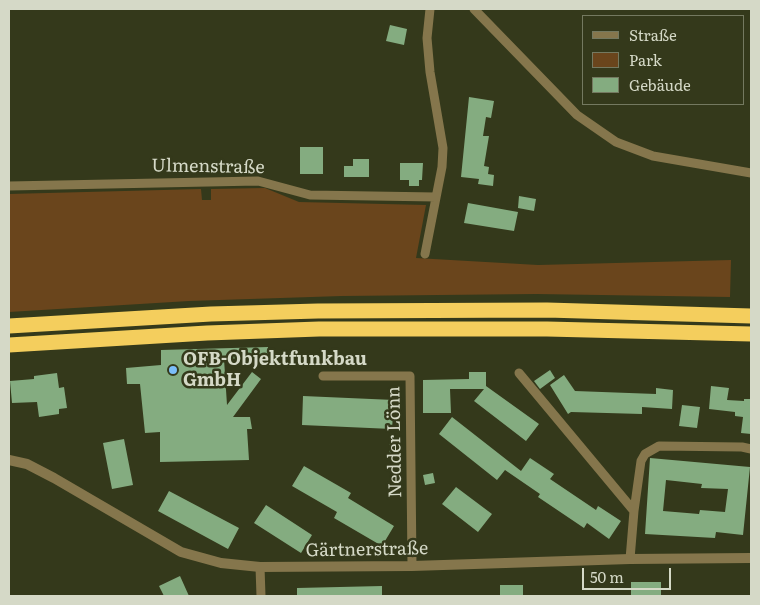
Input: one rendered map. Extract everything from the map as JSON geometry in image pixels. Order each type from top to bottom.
[{"type":"highway","points":[[9,326],[210,314],[318,310],[547,310],[751,316]]},
{"type":"highway","points":[[9,345],[207,333],[319,329],[547,329],[751,334]]},
{"type":"street","points":[[424,254],[442,167],[443,148],[430,72],[427,38],[430,9]]},
{"type":"street","points":[[474,9],[577,115],[616,142],[653,156],[751,173]]},
{"type":"street","name":"Ulmenstraße","points":[[9,186],[258,180],[310,195],[436,197]]},
{"type":"street","points":[[519,374],[634,510]]},
{"type":"street","name":"Nedder Lönn","points":[[323,376],[410,376],[412,566]]},
{"type":"street","points":[[630,559],[641,461],[645,454],[659,446],[742,447],[751,449]]},
{"type":"street","name":"Gärtnerstraße","points":[[9,460],[27,464],[54,478],[181,552],[221,564],[260,567],[412,566],[630,559],[751,558]]},
{"type":"street","points":[[260,567],[261,596]]},
{"type":"green space","points":[[265,188],[299,202],[426,205],[416,258],[538,265],[731,260],[730,297],[536,294],[342,296],[189,301],[9,312],[9,194],[201,189],[202,200],[211,200],[211,189]]},
{"type":"building","points":[[390,25],[407,29],[404,45],[386,41]]},
{"type":"building","points":[[469,97],[494,101],[491,118],[486,117],[483,136],[489,136],[484,166],[489,167],[488,174],[494,175],[493,186],[478,184],[479,179],[461,177]]},
{"type":"building","points":[[300,147],[323,147],[323,174],[300,174]]},
{"type":"building","points":[[353,159],[369,159],[369,177],[344,177],[344,166],[353,166]]},
{"type":"building","points":[[400,163],[423,163],[422,180],[419,180],[419,186],[409,186],[409,180],[400,180]]},
{"type":"building","points":[[519,196],[536,199],[534,211],[518,208]]},
{"type":"building","points":[[468,203],[518,212],[514,231],[464,223]]},
{"type":"building","points":[[268,347],[269,364],[253,364],[253,358],[224,359],[227,405],[252,372],[261,379],[233,417],[250,417],[252,429],[247,429],[249,460],[160,462],[160,432],[145,433],[140,384],[127,384],[126,368],[161,365],[161,350]]},
{"type":"building","points":[[550,370],[555,378],[540,389],[534,381]]},
{"type":"building","points":[[469,372],[486,372],[486,386],[539,424],[526,441],[474,401],[484,389],[450,389],[451,413],[423,413],[423,380],[469,379]]},
{"type":"building","points":[[57,373],[59,388],[64,387],[67,408],[59,409],[59,414],[39,417],[37,402],[12,403],[10,381],[34,379],[34,376]]},
{"type":"building","points":[[564,375],[575,391],[656,394],[656,388],[673,390],[672,409],[642,407],[642,414],[571,412],[568,414],[550,385]]},
{"type":"building","points":[[711,386],[729,388],[727,400],[744,401],[744,399],[751,399],[751,434],[741,433],[743,417],[735,416],[735,412],[709,409]]},
{"type":"building","points":[[303,396],[394,400],[392,429],[302,425]]},
{"type":"building","points":[[682,405],[700,407],[697,428],[679,426]]},
{"type":"building","points":[[452,417],[521,471],[530,458],[554,474],[550,479],[596,510],[598,506],[621,521],[609,539],[587,523],[584,528],[538,497],[540,494],[505,470],[497,480],[439,434]]},
{"type":"building","points":[[124,439],[133,485],[112,489],[103,443]]},
{"type":"building","points":[[400,442],[400,457],[390,457],[389,443]]},
{"type":"building","points":[[650,458],[750,467],[743,535],[716,532],[715,538],[645,534]],"holes":[[[666,480],[702,484],[701,488],[728,489],[725,512],[700,510],[699,514],[663,511]]]},
{"type":"building","points":[[304,466],[351,493],[348,498],[394,526],[382,546],[334,518],[337,512],[292,486]]},
{"type":"building","points":[[433,473],[435,483],[425,485],[423,475]]},
{"type":"building","points":[[456,487],[492,514],[478,532],[442,504]]},
{"type":"building","points":[[169,491],[239,528],[228,549],[158,511]]},
{"type":"building","points":[[266,505],[312,535],[301,553],[254,523]]},
{"type":"building","points":[[180,576],[189,596],[164,596],[159,586]]},
{"type":"building","points":[[631,582],[661,582],[661,596],[631,596]]},
{"type":"building","points":[[500,585],[523,585],[523,596],[500,596]]},
{"type":"building","points":[[382,586],[382,596],[297,596],[297,588]]},
{"type":"place","name":"OFB-Objektfunkbau GmbH","points":[[173,370]]}]
